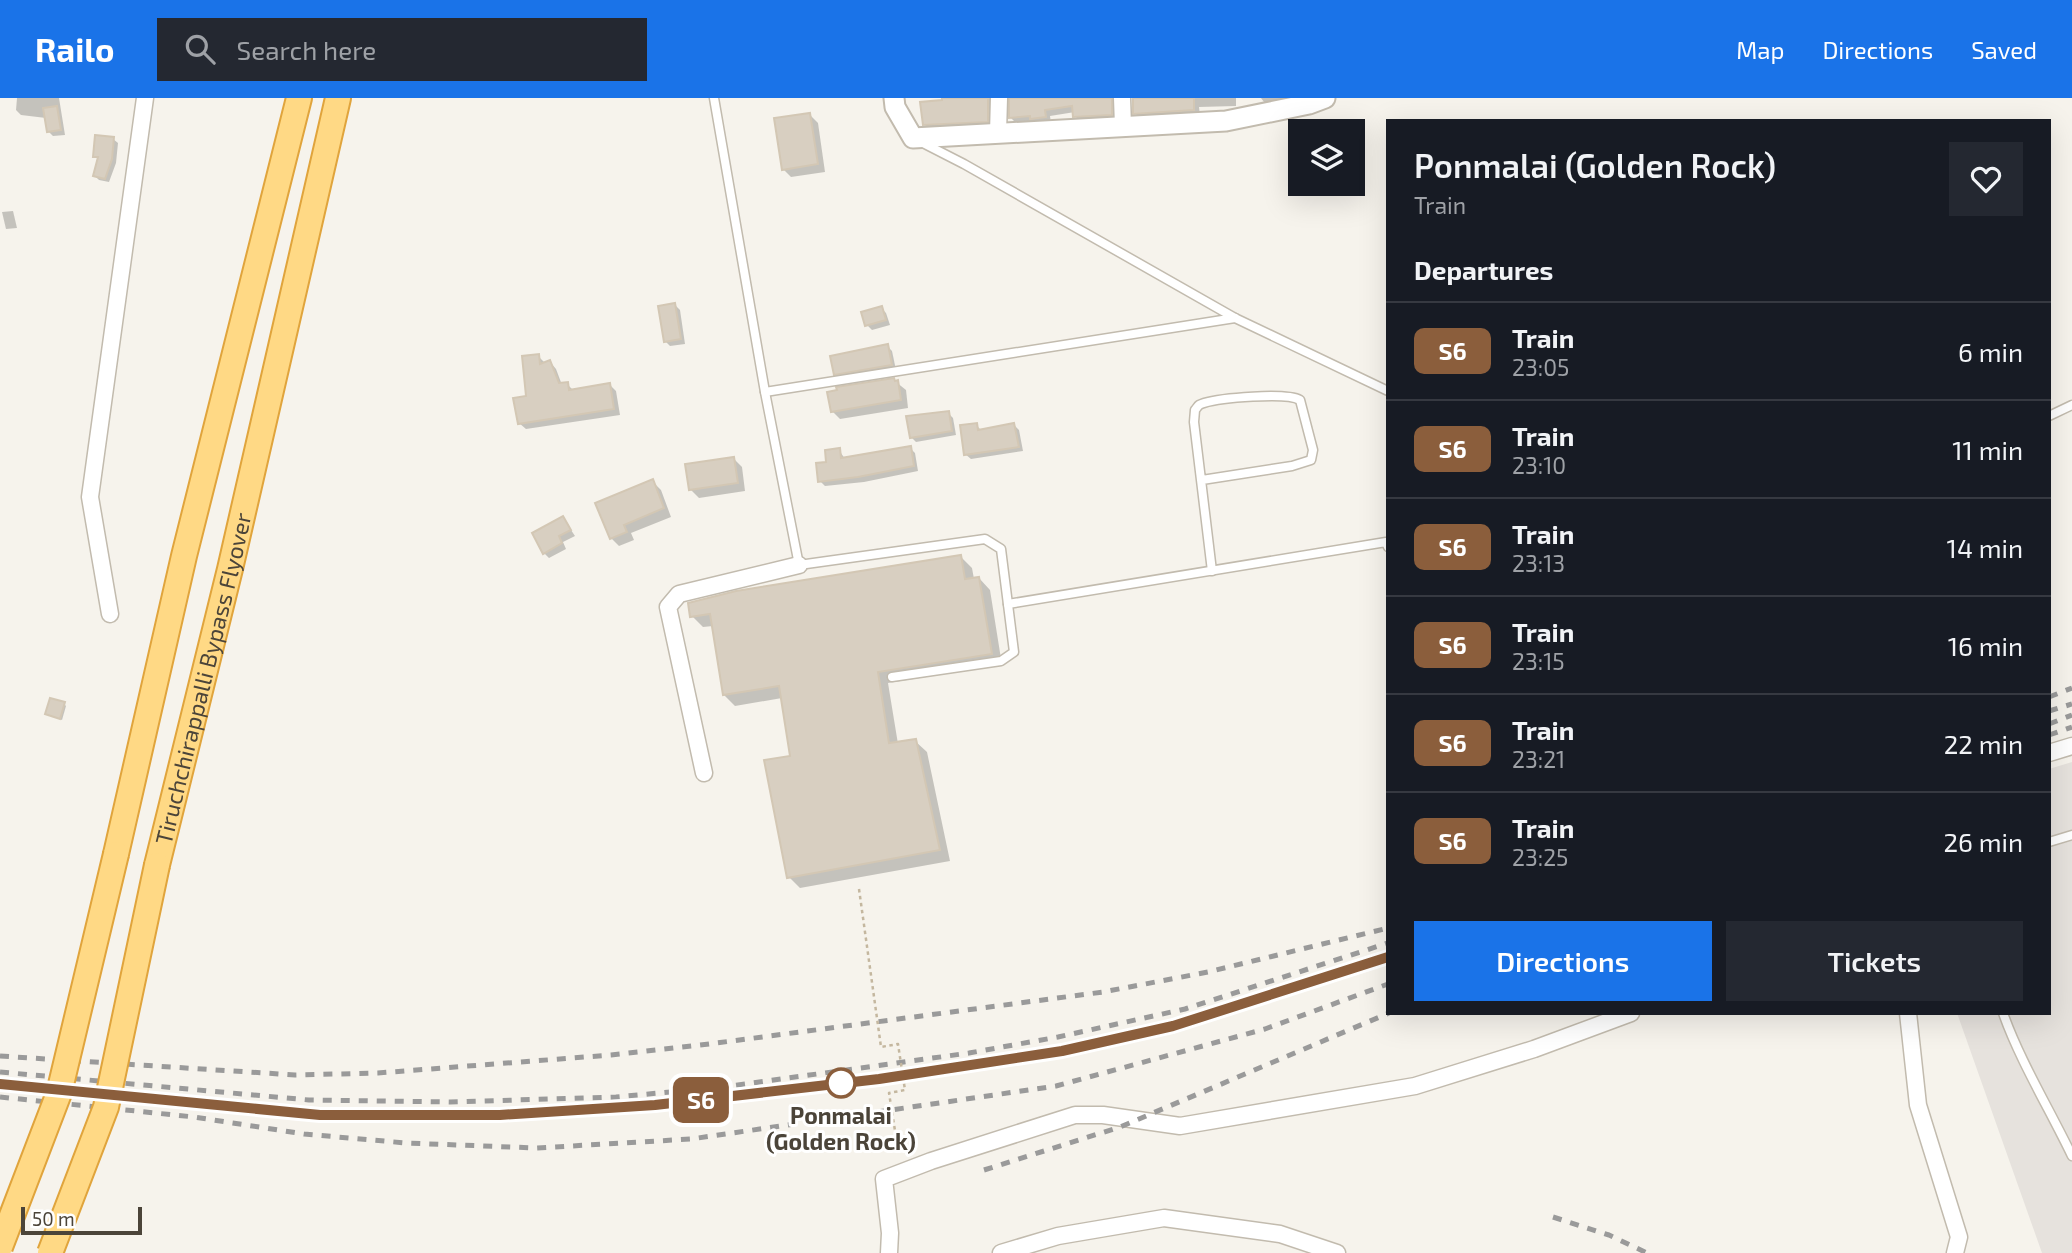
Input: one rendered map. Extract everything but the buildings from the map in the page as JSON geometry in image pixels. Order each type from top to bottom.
[{"type":"highway","name":"Tiruchchirappalli Bypass Flyover","points":[[0,1247],[59,1093],[184,556],[299,98]]},
{"type":"highway","name":"Tiruchchirappalli Bypass Flyover","points":[[50,1253],[106,1107],[157,865],[230,569],[338,98]]},
{"type":"street","points":[[110,614],[90,497],[145,98]]},
{"type":"street","points":[[894,98],[895,107],[913,138],[1226,121],[1319,99]]},
{"type":"street","points":[[998,133],[999,98]]},
{"type":"street","points":[[1122,98],[1123,126]]},
{"type":"street","points":[[704,773],[668,607],[679,594],[799,565]]},
{"type":"street","points":[[2051,752],[2072,746]]},
{"type":"street","points":[[889,1253],[890,1233],[884,1179],[944,1157],[1075,1115],[1103,1115],[1180,1126],[1415,1086],[1534,1049],[1626,1015]]},
{"type":"street","points":[[1908,1015],[1918,1105],[1959,1237],[1955,1253]]},
{"type":"street","points":[[1001,1253],[1058,1236],[1164,1218],[1280,1234],[1337,1253]]},
{"type":"lane","points":[[714,98],[765,391],[799,565],[985,539],[1001,549],[1014,652],[1001,661],[892,677]]},
{"type":"lane","points":[[913,138],[964,164],[1235,318],[1386,390]]},
{"type":"lane","points":[[765,391],[1235,318]]},
{"type":"lane","points":[[1202,480],[1292,466],[1311,460],[1313,450],[1300,400],[1290,396],[1265,396],[1199,405],[1195,410],[1194,422],[1212,571]]},
{"type":"lane","points":[[2051,415],[2072,405]]},
{"type":"lane","points":[[1008,604],[1386,542]]},
{"type":"lane","points":[[2051,841],[2072,835]]},
{"type":"lane","points":[[2004,1015],[2015,1046],[2027,1064],[2072,1156]]},
{"type":"path","points":[[859,889],[881,1047],[898,1044],[900,1056],[905,1090],[889,1093],[896,1137]]},
{"type":"shaded area","points":[[2072,762],[2072,1253],[2042,1253],[1958,1015],[2051,1015],[2051,768]]},
{"type":"railway","points":[[2051,696],[2072,688]]},
{"type":"railway","points":[[2051,710],[2072,704]]},
{"type":"railway","points":[[2051,723],[2072,715]]},
{"type":"railway","points":[[2051,734],[2072,727]]},
{"type":"railway","points":[[0,1056],[295,1075],[378,1073],[611,1055],[1103,992],[1208,972],[1386,928]]},
{"type":"railway","points":[[0,1072],[309,1100],[450,1102],[616,1097],[723,1087],[969,1053],[1058,1037],[1185,1009],[1386,944]]},
{"type":"railway","points":[[0,1084],[320,1115],[501,1115],[655,1105],[879,1079],[1062,1051],[1173,1025],[1386,958]]},
{"type":"railway","points":[[0,1097],[194,1117],[304,1134],[406,1143],[537,1148],[691,1139],[1056,1086],[1265,1029],[1386,985]]},
{"type":"railway","points":[[984,1170],[1120,1127],[1386,1014]]},
{"type":"railway","points":[[1553,1217],[1609,1235],[1647,1253]]},
{"type":"train","name":"S6","points":[[0,1084],[320,1115],[500,1115],[655,1105],[879,1079],[1062,1051],[1173,1026],[1386,958]]},
{"type":"place","name":"Ponmalai (Golden Rock)","points":[[841,1083]]}]
